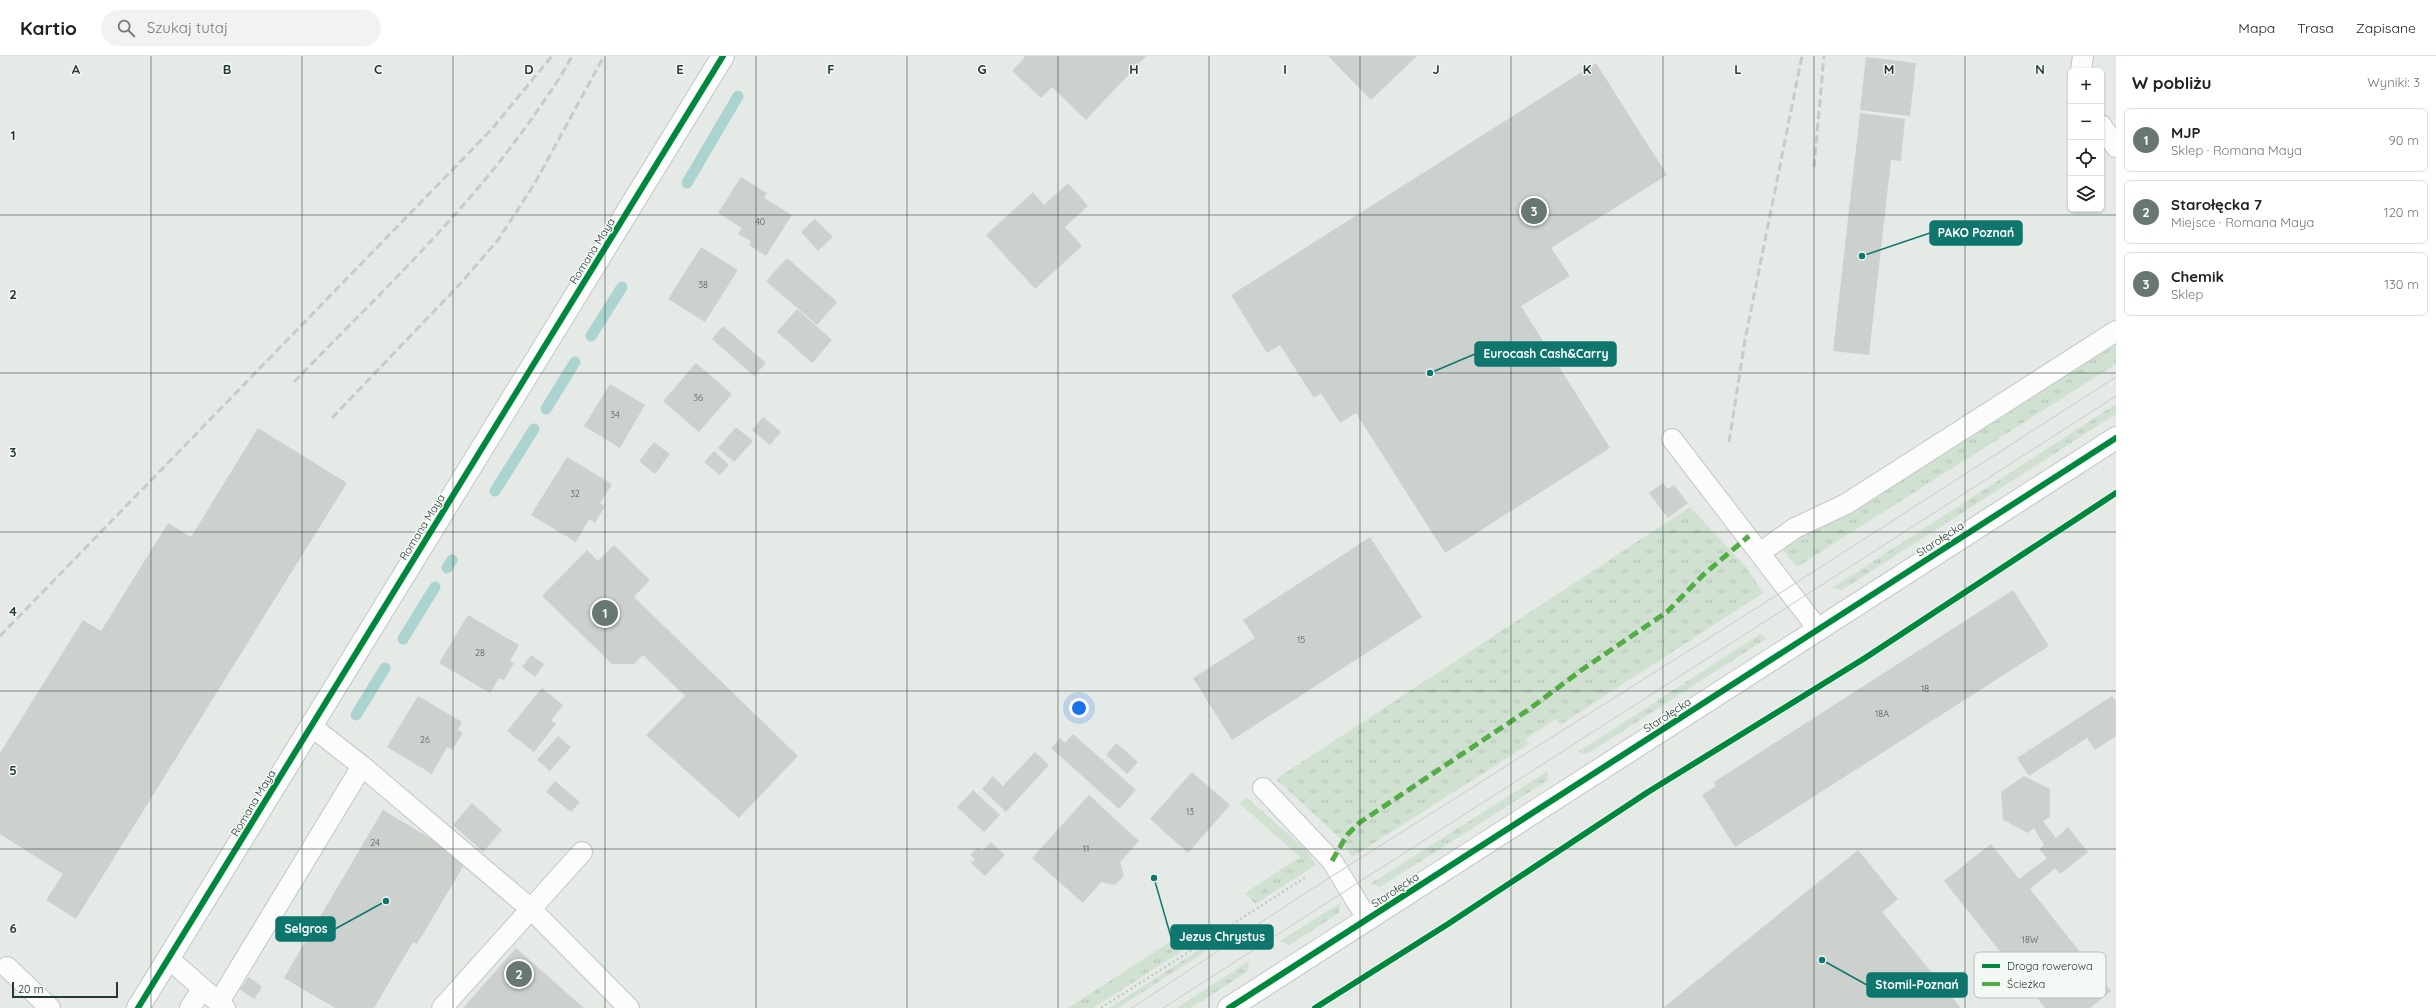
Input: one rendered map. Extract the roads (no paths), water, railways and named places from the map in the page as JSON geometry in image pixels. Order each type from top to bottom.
[{"type":"street","name":"Romana Maya","points":[[138,1008],[723,56]]},
{"type":"street","name":"Starołęcka","points":[[1229,1008],[2116,438]]},
{"type":"lane","points":[[2082,68],[2083,56]]},
{"type":"lane","points":[[2104,129],[2116,147]]},
{"type":"lane","points":[[1761,552],[1795,528],[1846,504],[2116,331]]},
{"type":"lane","points":[[1672,439],[1761,552],[1818,629]]},
{"type":"lane","points":[[312,726],[362,766],[531,909],[629,1008]]},
{"type":"lane","points":[[169,959],[222,1005],[362,766]]},
{"type":"lane","points":[[1263,788],[1332,860],[1368,920]]},
{"type":"lane","points":[[442,1008],[582,852]]},
{"type":"lane","points":[[2,967],[50,1008]]},
{"type":"lane","points":[[190,1008],[202,989]]},
{"type":"waterway","points":[[687,183],[738,96]]},
{"type":"waterway","points":[[591,336],[622,287]]},
{"type":"waterway","points":[[546,409],[575,362]]},
{"type":"waterway","points":[[495,491],[534,429]]},
{"type":"waterway","points":[[447,568],[452,560]]},
{"type":"waterway","points":[[403,639],[435,587]]},
{"type":"waterway","points":[[356,715],[385,668]]},
{"type":"tram line","points":[[1132,1008],[1310,890],[1788,588],[2116,377]]},
{"type":"tram line","points":[[1163,1008],[2116,396]]},
{"type":"railway","points":[[0,636],[491,130],[552,56]]},
{"type":"railway","points":[[294,382],[419,254],[507,153],[559,79],[572,56]]},
{"type":"railway","points":[[332,418],[460,284],[498,240],[535,183],[604,56]]},
{"type":"railway","points":[[1729,442],[1745,340],[1802,56]]},
{"type":"railway","points":[[1814,167],[1824,56]]},
{"type":"place","name":"Chemik","points":[[1534,211]]},
{"type":"place","name":"PAKO Poznań","points":[[1862,256]]},
{"type":"place","name":"Eurocash Cash&Carry","points":[[1430,373]]},
{"type":"place","name":"MJP","points":[[605,613]]},
{"type":"place","name":"Jezus Chrystus","points":[[1154,878]]},
{"type":"place","name":"Selgros","points":[[386,901]]},
{"type":"place","name":"Stomil-Poznań","points":[[1822,960]]},
{"type":"place","name":"Starołęcka 7","points":[[519,974]]}]
